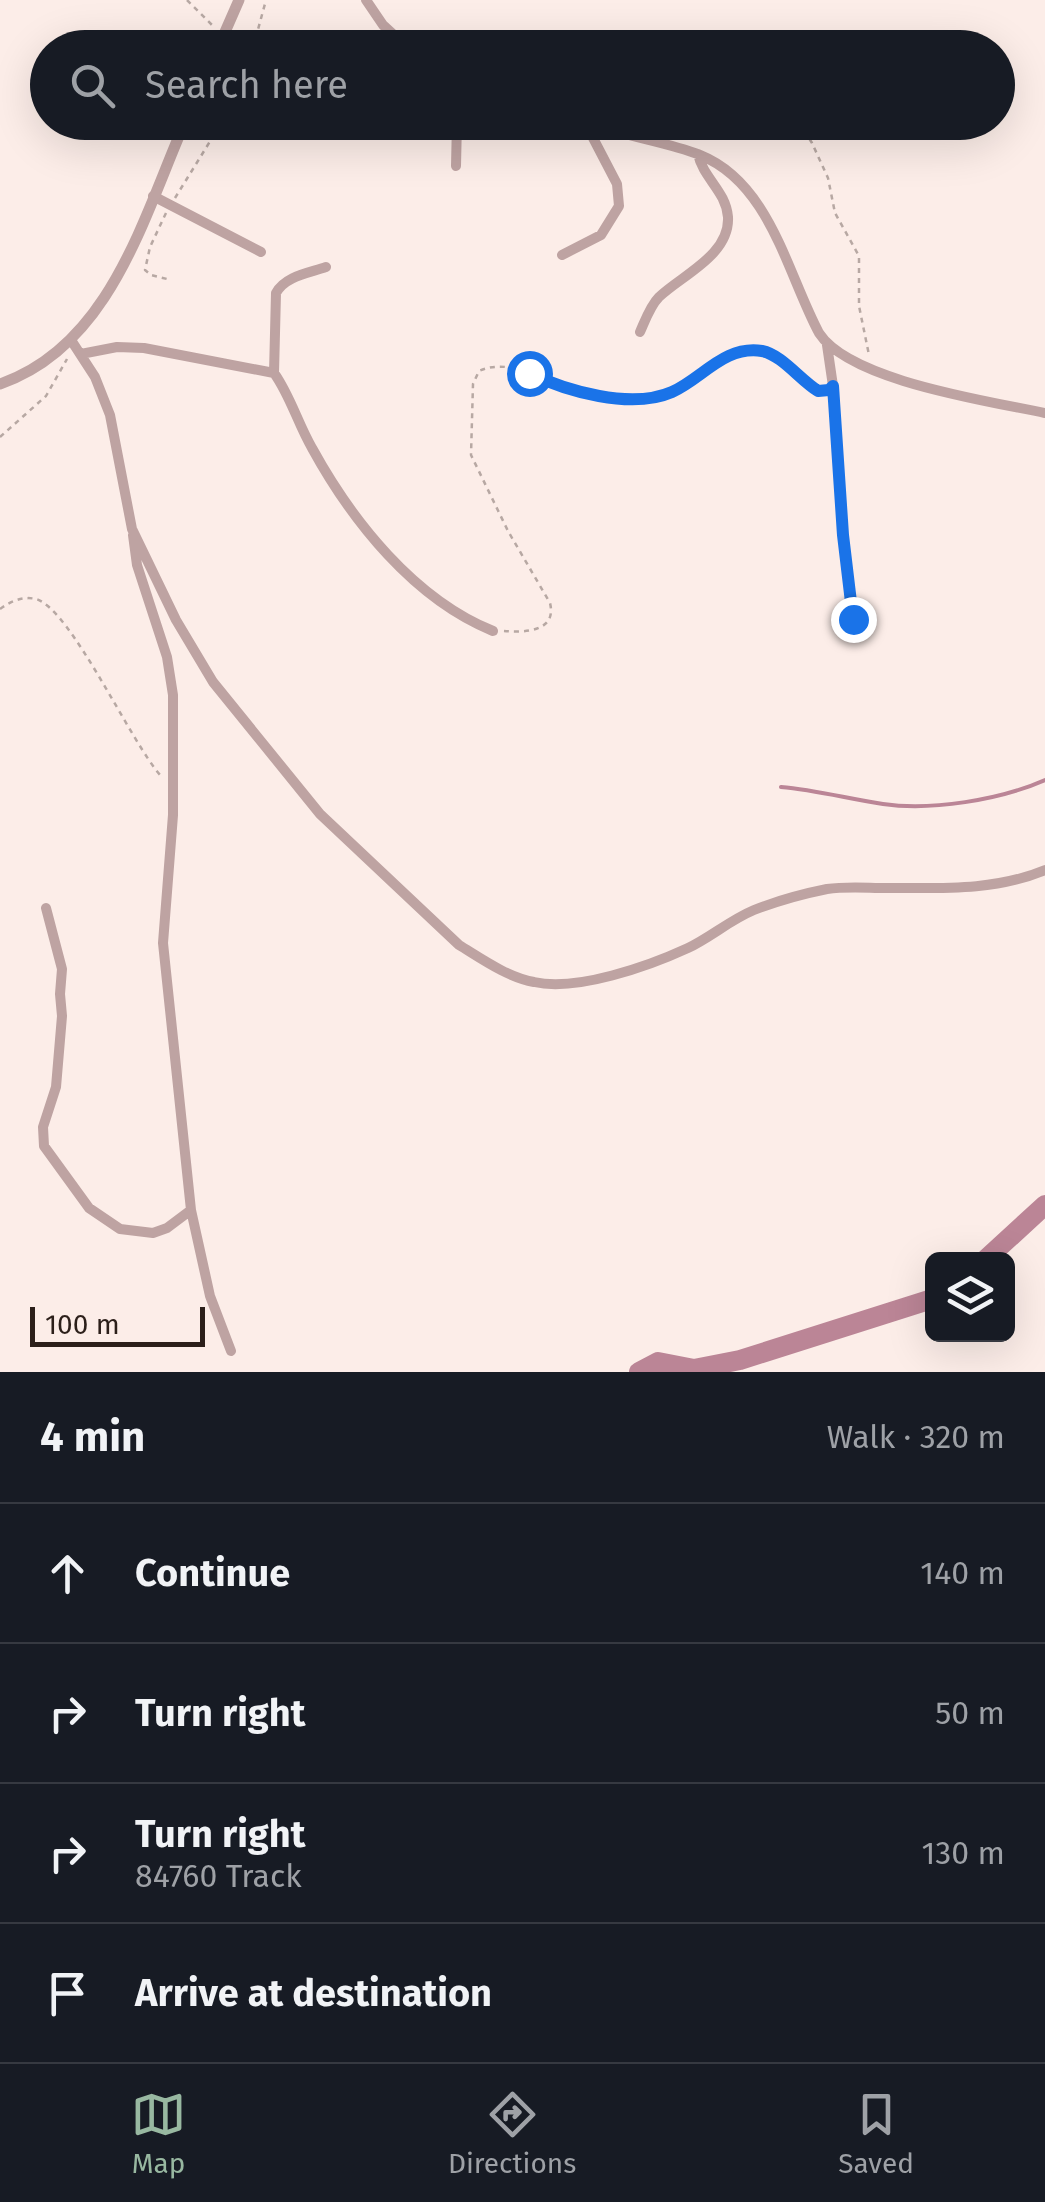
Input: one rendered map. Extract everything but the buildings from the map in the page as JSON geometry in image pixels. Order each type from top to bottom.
[{"type":"street","points":[[226,30],[239,0]]},
{"type":"street","points":[[366,0],[388,30]]},
{"type":"street","points":[[75,346],[109,290],[177,140]]},
{"type":"street","points":[[456,166],[457,140]]},
{"type":"street","points":[[562,254],[601,236],[619,206],[617,184],[594,140]]},
{"type":"street","points":[[641,140],[698,154],[732,174],[771,228],[827,346],[853,619]]},
{"type":"street","points":[[640,332],[653,304],[702,264],[716,249],[727,226],[724,199],[701,166],[698,154]]},
{"type":"street","points":[[152,196],[261,252]]},
{"type":"street","points":[[326,266],[289,280],[276,293],[274,372],[320,462],[368,530],[428,592],[464,619],[493,631]]},
{"type":"street","points":[[75,346],[110,415],[137,566],[171,676],[172,788],[164,942],[191,1210],[210,1296],[231,1351]]},
{"type":"street","points":[[0,384],[75,346],[144,348],[274,372]]},
{"type":"street","points":[[827,346],[870,369],[922,386],[1045,413]]},
{"type":"street","points":[[132,529],[176,620],[213,682],[320,814],[459,945],[532,982],[552,984],[608,976],[689,947],[754,910],[802,894],[855,887],[958,888],[1018,880],[1045,870]]},
{"type":"street","points":[[46,908],[62,968],[62,1016],[56,1087],[43,1127],[44,1146],[89,1208],[120,1228],[152,1233],[167,1228],[191,1210]]},
{"type":"path","points":[[186,0],[219,30]]},
{"type":"path","points":[[258,30],[266,0]]},
{"type":"path","points":[[810,140],[828,178],[836,213],[859,256],[859,306],[870,369]]},
{"type":"path","points":[[0,437],[46,396],[75,346]]},
{"type":"path","points":[[493,631],[539,628],[550,622],[552,614],[550,603],[508,531],[471,455],[474,377],[480,371],[491,366],[510,367],[582,393],[648,396],[674,391],[707,366],[743,351],[759,350],[772,354],[818,391],[833,386]]},
{"type":"path","points":[[0,608],[26,599],[37,600],[51,610],[86,656],[156,770],[172,788]]},
{"type":"waterway","points":[[781,787],[883,804],[922,806],[987,798],[1045,780]]},
{"type":"waterway","points":[[994,1252],[1045,1205]]},
{"type":"waterway","points":[[639,1372],[658,1362],[694,1369],[740,1360],[925,1301]]},
{"type":"route","points":[[529,373],[582,393],[611,397],[660,395],[674,391],[707,366],[743,351],[759,350],[772,354],[818,391],[833,386],[853,619]]}]
